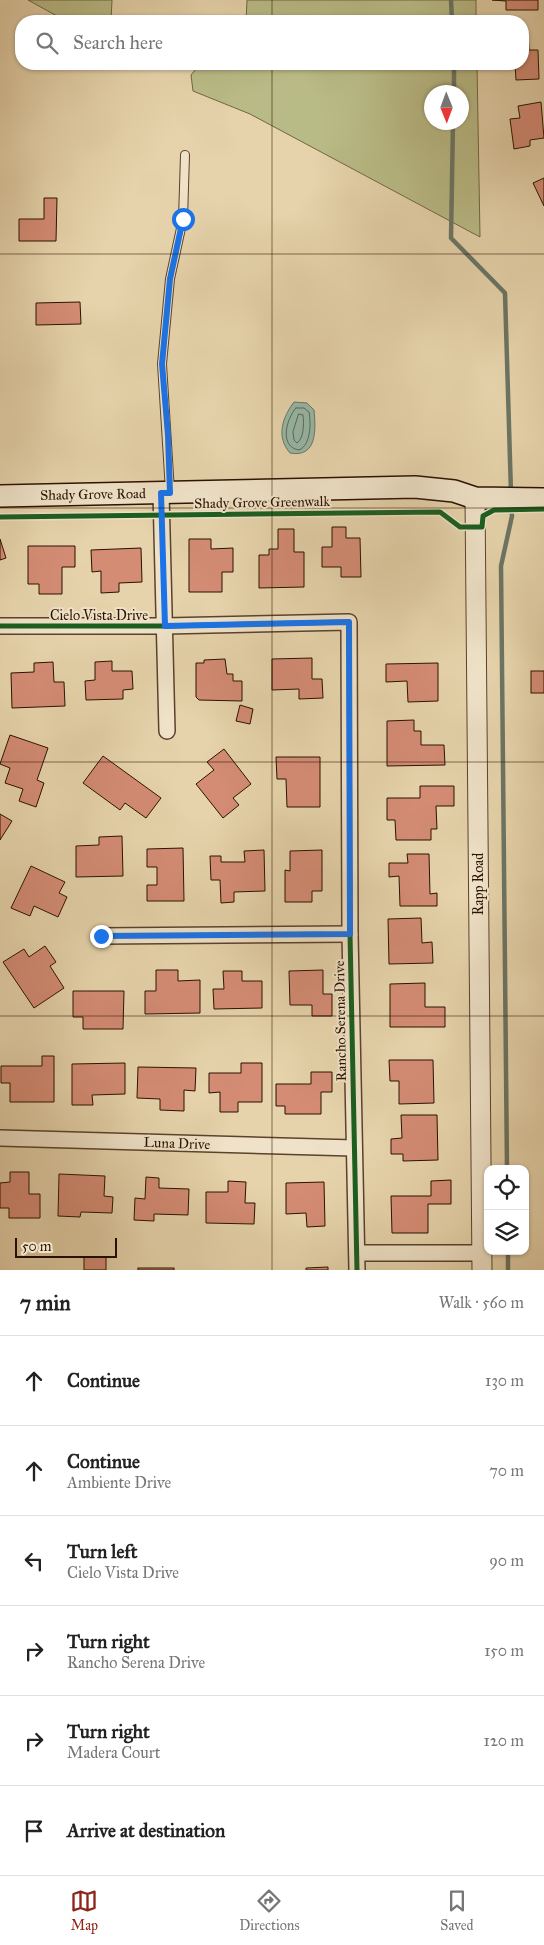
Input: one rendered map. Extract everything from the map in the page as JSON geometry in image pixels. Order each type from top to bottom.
[{"type":"main road","name":"Shady Grove Road","points":[[0,496],[416,487],[454,491],[475,498],[536,499]]},
{"type":"street","points":[[165,493],[166,731]]},
{"type":"street","name":"Rapp Road","points":[[475,498],[482,1261]]},
{"type":"street","name":"Cielo Vista Drive","points":[[0,626],[165,626],[349,622]]},
{"type":"street","name":"Rancho Serena Drive","points":[[349,622],[350,934],[357,1270]]},
{"type":"street","points":[[101,936],[350,934]]},
{"type":"street","name":"Luna Drive","points":[[0,1138],[354,1148]]},
{"type":"street","points":[[358,1253],[482,1261]]},
{"type":"lane","points":[[165,493],[168,435],[162,364],[170,279],[183,219],[185,155]]},
{"type":"green space","points":[[28,0],[112,0],[111,15],[55,15]]},
{"type":"green space","points":[[247,0],[476,0],[476,15],[246,15]]},
{"type":"green space","points":[[195,70],[477,70],[480,237],[250,114],[193,91],[191,75]]},
{"type":"water","points":[[294,402],[307,403],[314,410],[315,426],[313,441],[310,447],[299,453],[290,453],[283,441],[282,434],[286,414]]},
{"type":"building","points":[[492,0],[538,0],[538,10],[506,10],[506,1]]},
{"type":"building","points":[[529,50],[538,50],[539,79],[516,80],[515,70],[529,70]]},
{"type":"building","points":[[541,102],[544,138],[530,140],[530,146],[514,149],[510,119],[520,118],[518,106]]},
{"type":"building","points":[[544,178],[544,206],[533,183]]},
{"type":"building","points":[[44,198],[57,198],[56,241],[19,241],[19,219],[44,219]]},
{"type":"building","points":[[80,302],[81,324],[36,325],[36,303]]},
{"type":"building","points":[[332,527],[346,527],[346,538],[360,538],[361,577],[341,577],[341,567],[322,567],[322,547],[332,547]]},
{"type":"building","points":[[278,529],[294,529],[294,552],[304,552],[304,587],[259,588],[259,555],[269,555],[269,549],[278,549]]},
{"type":"building","points":[[0,539],[6,558],[0,560]]},
{"type":"building","points":[[189,539],[211,539],[211,549],[233,548],[233,572],[222,572],[222,592],[189,592]]},
{"type":"building","points":[[28,546],[75,546],[75,567],[62,567],[62,594],[39,594],[39,584],[28,584]]},
{"type":"building","points":[[141,548],[142,582],[119,583],[119,592],[101,593],[101,571],[92,572],[91,550]]},
{"type":"building","points":[[312,658],[312,679],[322,679],[323,698],[299,699],[299,689],[272,690],[272,659]]},
{"type":"building","points":[[225,659],[227,674],[233,674],[233,681],[242,681],[242,701],[199,700],[196,697],[196,663],[204,663],[204,660]]},
{"type":"building","points":[[112,661],[112,671],[132,671],[133,689],[123,690],[123,699],[86,700],[85,681],[95,680],[95,662]]},
{"type":"building","points":[[53,662],[54,682],[64,682],[65,706],[12,708],[11,673],[34,672],[34,663]]},
{"type":"building","points":[[438,663],[438,701],[408,702],[407,681],[386,682],[386,664]]},
{"type":"building","points":[[531,671],[544,671],[544,693],[531,693]]},
{"type":"building","points":[[240,705],[253,709],[250,724],[236,721]]},
{"type":"building","points":[[414,720],[414,731],[421,731],[421,745],[444,745],[445,765],[387,766],[387,721]]},
{"type":"building","points":[[10,735],[48,748],[37,780],[44,783],[36,807],[19,801],[23,789],[5,783],[10,768],[0,764]]},
{"type":"building","points":[[224,749],[251,784],[233,798],[239,805],[223,818],[196,784],[214,770],[207,762]]},
{"type":"building","points":[[103,756],[161,798],[146,818],[125,803],[120,810],[83,783]]},
{"type":"building","points":[[276,757],[320,757],[320,807],[287,807],[286,779],[277,779]]},
{"type":"building","points":[[420,786],[454,786],[454,806],[436,806],[437,829],[431,829],[431,840],[396,840],[395,820],[387,820],[387,798],[420,798]]},
{"type":"building","points":[[0,814],[12,821],[0,840]]},
{"type":"building","points":[[122,836],[123,876],[76,877],[76,846],[99,845],[99,837]]},
{"type":"building","points":[[183,848],[184,901],[147,901],[147,885],[157,885],[157,867],[147,867],[147,849]]},
{"type":"building","points":[[264,850],[265,891],[234,892],[234,902],[221,903],[220,880],[211,880],[210,856],[221,856],[221,862],[245,862],[244,851]]},
{"type":"building","points":[[322,850],[322,891],[312,891],[312,902],[285,902],[285,870],[290,871],[290,851]]},
{"type":"building","points":[[407,854],[429,854],[430,894],[437,893],[437,906],[400,906],[399,876],[389,877],[389,863],[408,863]]},
{"type":"building","points":[[31,866],[65,882],[59,893],[67,897],[58,917],[34,906],[30,916],[11,908]]},
{"type":"building","points":[[421,918],[422,943],[432,942],[433,963],[389,964],[388,919]]},
{"type":"building","points":[[45,946],[56,962],[50,966],[64,988],[34,1008],[3,962],[24,949],[29,957]]},
{"type":"building","points":[[156,970],[178,970],[178,981],[200,980],[200,1013],[145,1014],[145,991],[156,991]]},
{"type":"building","points":[[323,970],[323,994],[332,994],[332,1016],[312,1016],[312,1005],[290,1005],[289,971]]},
{"type":"building","points":[[223,971],[242,971],[242,981],[262,981],[262,1008],[214,1009],[213,989],[224,989]]},
{"type":"building","points":[[425,983],[425,1007],[445,1007],[445,1027],[390,1027],[390,984]]},
{"type":"building","points":[[73,991],[124,991],[123,1029],[83,1029],[83,1017],[73,1017]]},
{"type":"building","points":[[42,1056],[54,1056],[54,1102],[10,1102],[10,1083],[1,1083],[1,1066],[42,1066]]},
{"type":"building","points":[[389,1060],[433,1060],[434,1103],[399,1104],[399,1081],[390,1081]]},
{"type":"building","points":[[125,1063],[125,1094],[92,1095],[93,1105],[72,1105],[72,1064]]},
{"type":"building","points":[[241,1063],[262,1063],[262,1102],[238,1102],[238,1112],[220,1112],[220,1092],[209,1093],[209,1073],[241,1073]]},
{"type":"building","points":[[138,1067],[196,1068],[195,1091],[184,1090],[184,1111],[160,1110],[160,1099],[137,1098]]},
{"type":"building","points":[[311,1072],[332,1072],[332,1092],[321,1092],[321,1114],[285,1114],[285,1106],[276,1106],[276,1084],[311,1084]]},
{"type":"building","points":[[401,1115],[437,1115],[438,1160],[403,1161],[403,1154],[391,1154],[391,1139],[402,1138]]},
{"type":"building","points":[[10,1172],[29,1172],[29,1194],[40,1194],[40,1218],[9,1218],[9,1208],[0,1208],[0,1183],[10,1182]]},
{"type":"building","points":[[59,1174],[105,1176],[104,1196],[113,1197],[112,1213],[81,1212],[80,1217],[58,1216]]},
{"type":"building","points":[[146,1177],[159,1178],[159,1188],[189,1189],[188,1215],[154,1214],[154,1221],[134,1220],[135,1198],[145,1199]]},
{"type":"building","points":[[451,1180],[451,1204],[428,1204],[428,1233],[392,1233],[391,1196],[431,1196],[431,1181]]},
{"type":"building","points":[[228,1181],[246,1182],[245,1203],[255,1203],[254,1224],[206,1223],[206,1192],[228,1192]]},
{"type":"building","points":[[324,1182],[325,1226],[307,1227],[306,1213],[286,1214],[286,1183]]},
{"type":"building","points":[[84,1257],[106,1257],[106,1270],[84,1270]]},
{"type":"building","points":[[328,1267],[328,1270],[306,1270],[306,1268]]},
{"type":"building","points":[[138,1268],[174,1268],[174,1270],[138,1270]]},
{"type":"waterway","points":[[451,0],[452,15]]},
{"type":"waterway","points":[[454,70],[454,85]]},
{"type":"waterway","points":[[453,130],[451,238],[505,293],[511,493]]},
{"type":"waterway","points":[[507,1165],[501,566],[512,516],[511,504]]},
{"type":"waterway","points":[[508,1255],[508,1270]]},
{"type":"cycle path","name":"Shady Grove Greenwalk","points":[[0,517],[440,512],[460,527],[482,527],[483,516],[494,510],[544,509]]},
{"type":"cycle path","points":[[0,626],[165,626],[349,622],[350,934],[357,1270]]},
{"type":"route","points":[[101,936],[350,934],[349,622],[165,626],[161,493],[170,493],[168,435],[162,364],[170,279],[183,219]]}]
